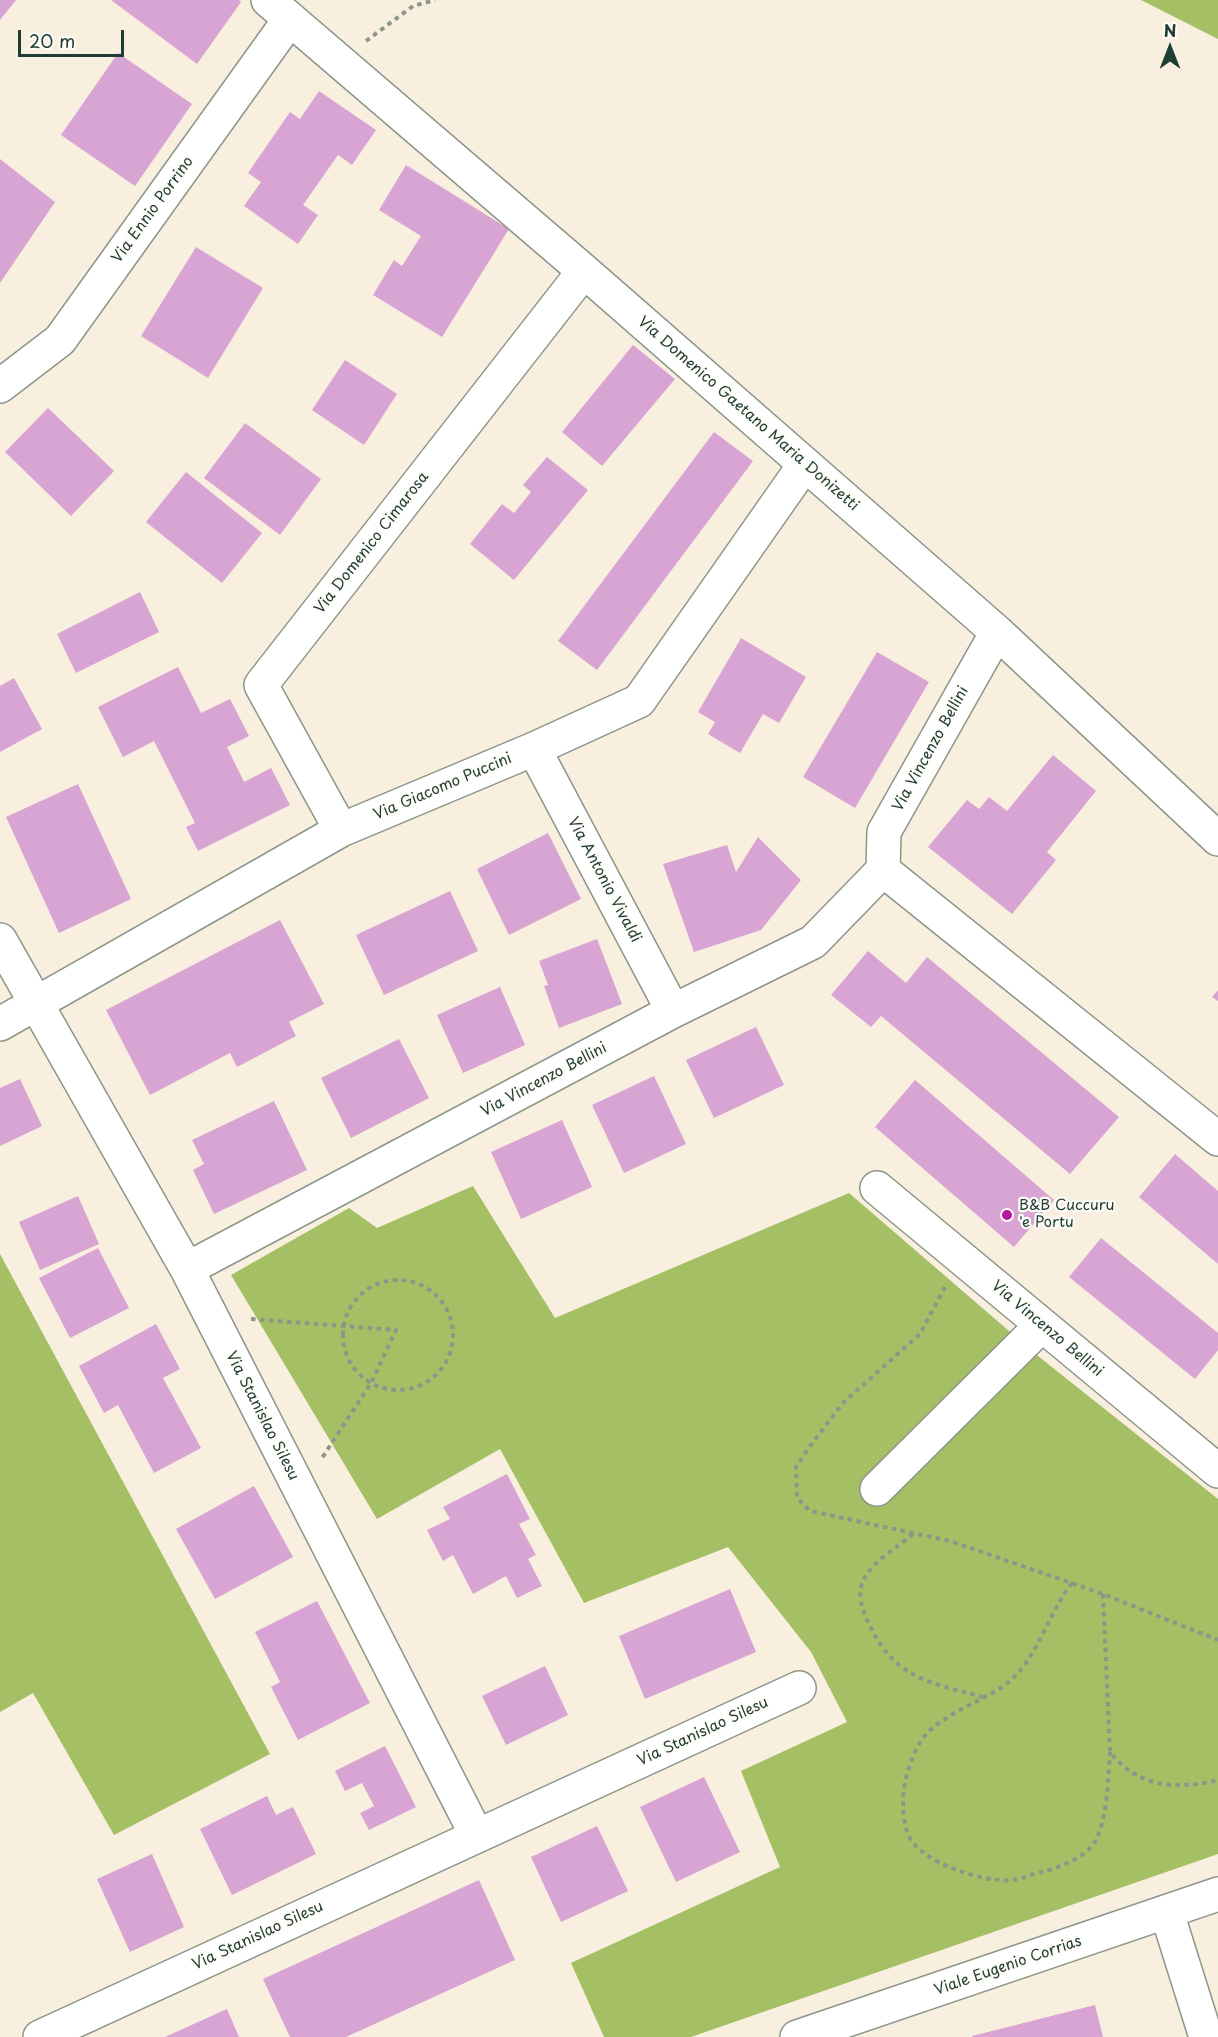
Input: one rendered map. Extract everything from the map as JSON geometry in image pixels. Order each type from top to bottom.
[{"type":"street","name":"Via Domenico Gaetano Maria Donizetti","points":[[279,9],[584,271],[997,632],[1218,839]]},
{"type":"street","name":"Via Ennio Porrino","points":[[0,386],[60,340],[279,9]]},
{"type":"street","name":"Via Domenico Cimarosa","points":[[340,830],[261,685],[584,271]]},
{"type":"street","name":"Via Giacomo Puccini","points":[[0,1024],[340,830],[534,749],[639,701],[805,464]]},
{"type":"street","name":"Via Vincenzo Bellini","points":[[187,1269],[673,1011],[813,942],[883,870],[884,832],[997,632]]},
{"type":"street","name":"Via Antonio Vivaldi","points":[[534,749],[673,1011]]},
{"type":"street","points":[[883,870],[1218,1139]]},
{"type":"street","name":"Via Stanislao Silesu","points":[[0,939],[212,1316],[477,1836]]},
{"type":"street","name":"Via Vincenzo Bellini","points":[[876,1188],[1218,1471]]},
{"type":"street","points":[[876,1489],[1042,1325]]},
{"type":"street","name":"Via Stanislao Silesu","points":[[40,2037],[799,1688]]},
{"type":"street","name":"Viale Eugenio Corrias","points":[[797,2037],[1218,1894]]},
{"type":"street","points":[[1167,1912],[1206,2037]]},
{"type":"path","points":[[339,61],[413,6],[435,0]]},
{"type":"path","points":[[960,1257],[920,1334],[843,1403],[796,1467],[797,1498],[810,1511],[950,1541],[1103,1593],[1218,1640]]},
{"type":"path","points":[[399,1279],[421,1284],[439,1296],[451,1315],[455,1336],[450,1357],[437,1376],[419,1387],[397,1391],[371,1383],[358,1374],[346,1356],[342,1334],[344,1326],[347,1313],[359,1295],[378,1283],[399,1279]]},
{"type":"path","points":[[212,1316],[396,1330],[371,1383],[301,1491]]},
{"type":"path","points":[[913,1534],[876,1564],[862,1581],[861,1607],[877,1642],[902,1670],[930,1683],[983,1697]]},
{"type":"path","points":[[1072,1583],[1059,1598],[1026,1666],[1003,1686],[947,1717],[918,1745],[902,1791],[909,1836],[935,1861],[970,1876],[1010,1880],[1058,1867],[1091,1848],[1105,1814],[1110,1752],[1103,1593]]},
{"type":"path","points":[[1110,1752],[1121,1766],[1149,1782],[1189,1787],[1218,1780]]},
{"type":"green space","points":[[1141,0],[1218,0],[1218,39]]},
{"type":"green space","points":[[473,1186],[555,1318],[849,1193],[1038,1356],[1218,1499],[1218,1854],[691,2037],[604,2037],[571,1963],[780,1867],[741,1771],[847,1722],[811,1652],[728,1547],[584,1603],[500,1449],[377,1519],[231,1275],[349,1208],[377,1228]]},
{"type":"green space","points":[[0,1254],[270,1754],[114,1835],[33,1693],[0,1712]]},
{"type":"building","points":[[0,0],[16,0],[0,20]]},
{"type":"building","points":[[111,0],[239,0],[241,2],[197,64]]},
{"type":"building","points":[[118,53],[192,104],[135,186],[61,135]]},
{"type":"building","points":[[319,91],[376,130],[352,165],[338,155],[303,205],[318,215],[298,244],[244,206],[261,182],[248,173],[290,112],[300,119]]},
{"type":"building","points":[[0,159],[55,202],[0,283]]},
{"type":"building","points":[[406,165],[509,229],[442,337],[373,295],[394,260],[402,266],[421,236],[379,210]]},
{"type":"building","points":[[196,247],[263,288],[208,378],[141,336]]},
{"type":"building","points":[[633,345],[675,379],[602,466],[562,432]]},
{"type":"building","points":[[345,360],[397,394],[364,445],[312,410]]},
{"type":"building","points":[[48,408],[114,471],[71,516],[5,452]]},
{"type":"building","points":[[245,423],[321,479],[280,535],[204,478]]},
{"type":"building","points":[[714,432],[753,461],[597,670],[558,641]]},
{"type":"building","points":[[547,457],[588,490],[514,580],[470,544],[502,504],[514,513],[531,492],[523,485]]},
{"type":"building","points":[[186,472],[262,533],[222,583],[146,522]]},
{"type":"building","points":[[140,592],[159,632],[76,673],[57,634]]},
{"type":"building","points":[[741,638],[806,677],[779,723],[763,714],[740,753],[708,734],[715,722],[698,712]]},
{"type":"building","points":[[877,652],[929,682],[855,808],[803,777]]},
{"type":"building","points":[[178,667],[201,713],[230,699],[249,736],[227,747],[244,782],[271,768],[290,805],[198,851],[186,827],[195,823],[154,741],[123,757],[98,707]]},
{"type":"building","points":[[14,678],[42,729],[0,752],[0,686]]},
{"type":"building","points":[[1053,755],[1096,791],[1047,852],[1056,860],[1012,914],[928,847],[967,800],[979,809],[989,797],[1007,811]]},
{"type":"building","points":[[78,784],[131,899],[59,933],[6,817]]},
{"type":"building","points":[[548,833],[581,899],[509,935],[477,869]]},
{"type":"building","points":[[758,837],[801,880],[761,930],[694,952],[663,864],[727,845],[736,872]]},
{"type":"building","points":[[450,891],[478,951],[384,995],[356,935]]},
{"type":"building","points":[[280,920],[324,1004],[289,1022],[296,1036],[237,1067],[230,1053],[150,1095],[106,1010]]},
{"type":"building","points":[[597,939],[622,1004],[559,1028],[544,986],[548,985],[539,961]]},
{"type":"building","points":[[868,951],[906,983],[927,957],[1119,1117],[1070,1174],[881,1016],[871,1027],[831,995]]},
{"type":"building","points":[[500,987],[525,1045],[463,1073],[437,1015]]},
{"type":"building","points":[[1218,990],[1218,1001],[1212,997]]},
{"type":"building","points":[[756,1027],[784,1085],[714,1118],[686,1060]]},
{"type":"building","points":[[399,1039],[429,1098],[351,1138],[321,1078]]},
{"type":"building","points":[[654,1076],[686,1144],[624,1173],[592,1105]]},
{"type":"building","points":[[20,1079],[42,1126],[0,1146],[0,1088]]},
{"type":"building","points":[[915,1080],[1054,1200],[1014,1247],[875,1127]]},
{"type":"building","points":[[274,1101],[307,1170],[214,1214],[193,1170],[204,1164],[192,1140]]},
{"type":"building","points":[[562,1120],[592,1187],[521,1219],[491,1152]]},
{"type":"building","points":[[1175,1154],[1218,1191],[1218,1264],[1139,1197]]},
{"type":"building","points":[[78,1196],[99,1244],[40,1270],[19,1222]]},
{"type":"building","points":[[1101,1238],[1218,1333],[1218,1350],[1195,1379],[1069,1277]]},
{"type":"building","points":[[98,1248],[129,1308],[70,1338],[39,1278]]},
{"type":"building","points":[[156,1324],[180,1369],[163,1378],[201,1448],[154,1473],[118,1405],[104,1413],[79,1366]]},
{"type":"building","points":[[507,1474],[530,1519],[519,1524],[536,1555],[528,1559],[542,1586],[517,1598],[506,1576],[473,1594],[453,1555],[443,1561],[427,1530],[450,1519],[443,1507]]},
{"type":"building","points":[[254,1486],[293,1557],[215,1599],[176,1529]]},
{"type":"building","points":[[730,1589],[756,1652],[645,1699],[619,1636]]},
{"type":"building","points":[[317,1601],[370,1703],[298,1740],[271,1687],[280,1682],[255,1632]]},
{"type":"building","points":[[545,1666],[568,1715],[506,1745],[482,1696]]},
{"type":"building","points":[[385,1746],[416,1807],[369,1830],[360,1813],[374,1806],[362,1783],[345,1791],[335,1771]]},
{"type":"building","points":[[704,1777],[740,1852],[676,1882],[640,1807]]},
{"type":"building","points":[[267,1796],[276,1815],[293,1807],[316,1854],[232,1895],[200,1829]]},
{"type":"building","points":[[597,1826],[628,1891],[561,1922],[531,1857]]},
{"type":"building","points":[[152,1854],[184,1927],[130,1952],[97,1879]]},
{"type":"building","points":[[479,1880],[515,1960],[346,2037],[290,2037],[263,1979]]},
{"type":"building","points":[[1095,2005],[1103,2037],[972,2037],[972,2036]]},
{"type":"building","points":[[227,2009],[239,2037],[165,2037]]},
{"type":"place","name":"B&B Cuccuru 'e Portu","points":[[1007,1215]]}]
